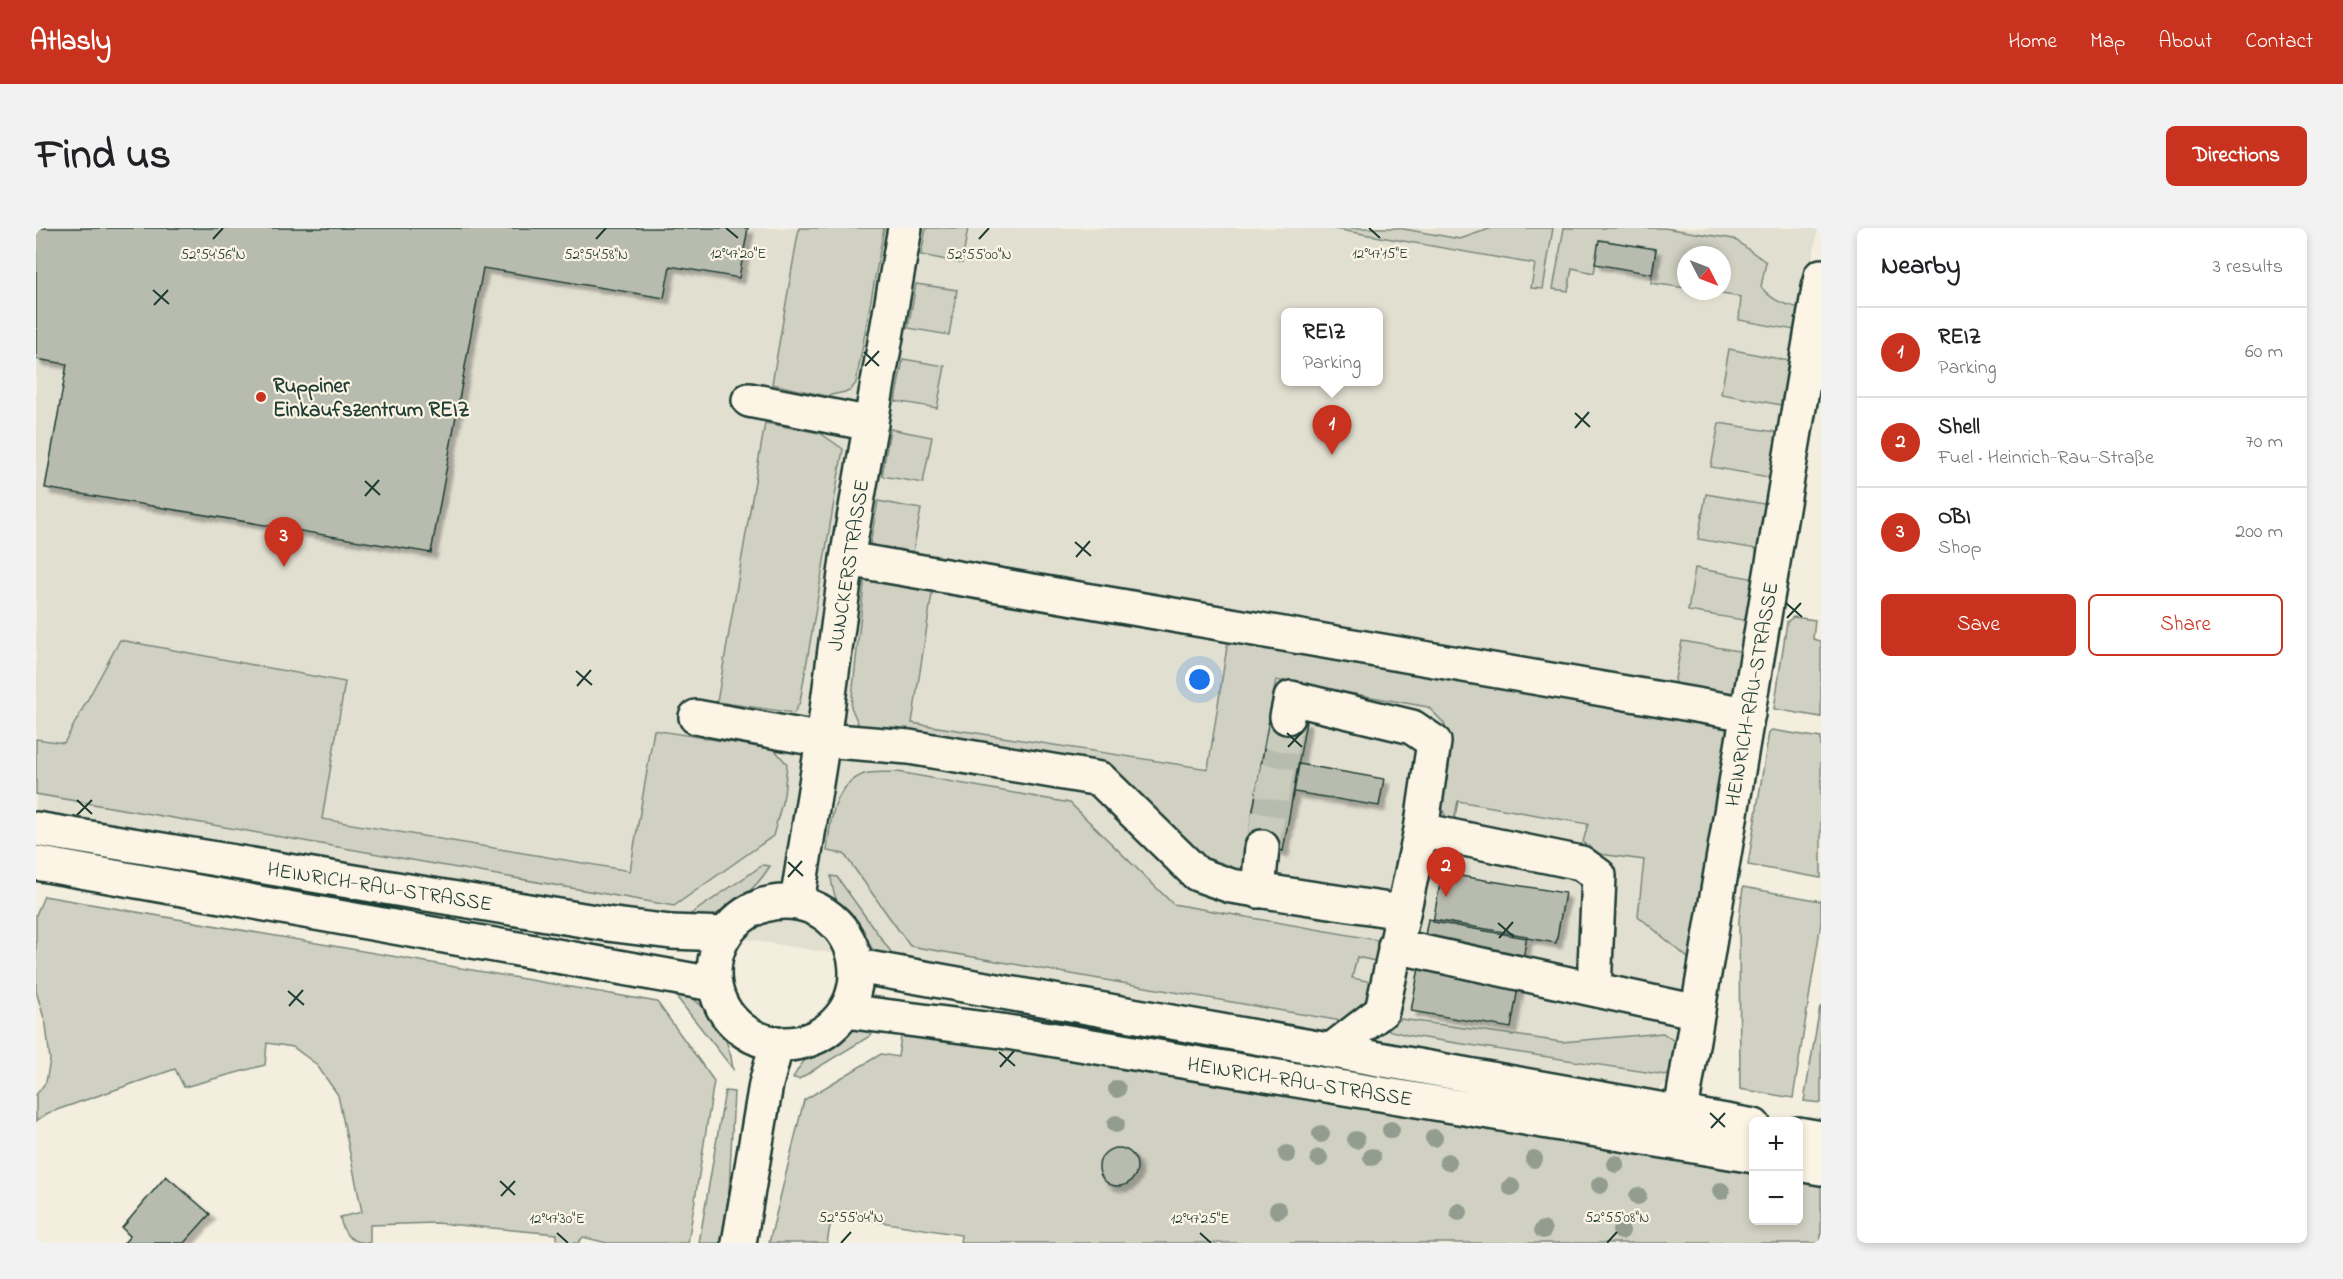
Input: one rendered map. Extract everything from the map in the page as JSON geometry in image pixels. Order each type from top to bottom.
[{"type":"main road","name":"JUNCKERSTRASSE","points":[[797,902],[823,740],[847,559],[905,228]]},
{"type":"main road","name":"HEINRICH-RAU-STRASSE","points":[[1678,1128],[1821,276]]},
{"type":"main road","points":[[749,400],[871,424]]},
{"type":"main road","points":[[847,559],[1748,714]]},
{"type":"main road","points":[[1287,717],[1291,698],[1412,727],[1434,742],[1421,830],[1382,1011],[1330,1051]]},
{"type":"main road","points":[[696,717],[823,740],[909,747],[1100,779],[1197,874],[1231,886],[1402,912]]},
{"type":"main road","name":"HEINRICH-RAU-STRASSE","points":[[36,829],[607,924],[671,932],[725,934]]},
{"type":"main road","points":[[1421,830],[1581,863],[1599,876],[1594,989]]},
{"type":"main road","points":[[1258,891],[1262,847]]},
{"type":"main road","name":"HEINRICH-RAU-STRASSE","points":[[36,863],[713,984]]},
{"type":"main road","points":[[782,901],[797,902],[829,916],[841,928],[855,955],[857,966],[852,996],[845,1011],[835,1023],[816,1036],[793,1043],[760,1040],[732,1020],[713,984],[716,958],[725,934],[736,920],[752,910],[782,901]]},
{"type":"main road","points":[[1395,946],[1698,1012]]},
{"type":"main road","name":"HEINRICH-RAU-STRASSE","points":[[857,966],[1330,1051],[1678,1128],[1749,1154]]},
{"type":"main road","name":"HEINRICH-RAU-STRASSE","points":[[845,1011],[1001,1031],[1678,1128],[1749,1126]]},
{"type":"main road","points":[[739,1243],[766,1084],[777,1043]]},
{"type":"main road","points":[[1803,1135],[1821,1138]]},
{"type":"main road","points":[[1803,1165],[1821,1168]]},
{"type":"shaded area","points":[[36,228],[1818,228],[1672,1076],[1656,1094],[888,962],[36,826]]},
{"type":"shaded area","points":[[799,228],[884,228],[856,383],[850,391],[826,396],[772,384]]},
{"type":"shaded area","points":[[926,228],[968,228],[962,263],[921,255]]},
{"type":"shaded area","points":[[1329,228],[1398,228],[1460,239],[1492,228],[1553,228],[1543,289],[1531,288],[1535,264]]},
{"type":"shaded area","points":[[1564,228],[1664,228],[1734,239],[1766,262],[1761,287],[1770,296],[1780,302],[1804,309],[1800,331],[1739,320],[1741,297],[1731,295],[1731,246],[1677,246],[1677,287],[1651,283],[1656,249],[1600,240],[1594,273],[1572,268],[1568,291],[1553,289]]},
{"type":"shaded area","points":[[916,284],[957,290],[949,335],[908,328]]},
{"type":"shaded area","points":[[1729,349],[1794,362],[1787,406],[1721,394]]},
{"type":"shaded area","points":[[903,359],[945,366],[937,408],[895,401]]},
{"type":"shaded area","points":[[765,423],[820,433],[843,449],[800,702],[794,713],[717,702]]},
{"type":"shaded area","points":[[1719,423],[1782,433],[1774,478],[1711,467]]},
{"type":"shaded area","points":[[890,429],[932,437],[923,483],[882,476]]},
{"type":"shaded area","points":[[1706,494],[1770,505],[1762,550],[1698,539]]},
{"type":"shaded area","points":[[878,501],[921,509],[912,557],[869,550]]},
{"type":"shaded area","points":[[1695,568],[1756,579],[1749,621],[1688,611]]},
{"type":"shaded area","points":[[865,575],[933,587],[912,723],[1208,769],[1229,634],[1732,729],[1694,963],[1638,916],[1644,860],[1592,853],[1583,842],[1588,824],[1458,801],[1452,831],[1438,799],[1448,738],[1444,723],[1428,707],[1276,680],[1247,844],[1250,866],[1237,888],[1102,785],[861,730],[851,707]]},
{"type":"shaded area","points":[[1793,617],[1815,620],[1813,639],[1821,641],[1821,717],[1774,709],[1787,622]]},
{"type":"shaded area","points":[[120,640],[345,682],[322,819],[630,871],[654,730],[774,749],[787,764],[784,795],[773,836],[674,906],[36,794],[36,739],[64,743]]},
{"type":"shaded area","points":[[1682,641],[1744,652],[1735,700],[1673,690]]},
{"type":"shaded area","points":[[1772,730],[1821,738],[1821,878],[1748,865],[1769,732]]},
{"type":"shaded area","points":[[898,772],[1070,803],[1173,904],[1383,941],[1380,962],[1357,957],[1352,978],[1377,983],[1375,997],[1347,1022],[910,946],[844,854],[827,851],[835,806],[846,787],[864,774]]},
{"type":"shaded area","points":[[763,865],[770,866],[757,884],[733,904],[704,920],[688,916]]},
{"type":"shaded area","points":[[831,876],[837,877],[891,952],[890,960],[879,954],[850,925],[837,901]]},
{"type":"shaded area","points":[[1743,887],[1821,901],[1821,923],[1793,1098],[1740,1089],[1739,920]]},
{"type":"shaded area","points":[[44,896],[657,1002],[714,1081],[688,1243],[607,1243],[583,1237],[578,1243],[557,1243],[557,1234],[436,1223],[370,1225],[370,1243],[353,1240],[343,1229],[340,1217],[362,1212],[338,1095],[316,1064],[293,1047],[267,1043],[265,1065],[184,1087],[175,1069],[48,1113],[36,1121],[36,1095],[46,1082],[50,1060],[46,1025],[36,991],[36,915]]},
{"type":"shaded area","points":[[676,989],[698,1003],[715,1021],[727,1043],[733,1069],[675,995]]},
{"type":"shaded area","points":[[1821,1007],[1821,1103],[1804,1101]]},
{"type":"shaded area","points":[[1401,1019],[1562,1042],[1663,1033],[1678,1044],[1672,1076],[1411,1036],[1387,1030]]},
{"type":"shaded area","points":[[865,1027],[878,1027],[870,1036],[799,1079],[793,1078],[805,1060],[823,1045],[844,1033]]},
{"type":"shaded area","points":[[902,1029],[1749,1173],[1749,1225],[1803,1225],[1803,1183],[1821,1186],[1821,1243],[960,1243],[961,1235],[832,1214],[827,1243],[769,1243],[804,1100],[881,1054],[898,1057]]},
{"type":"shaded area","points":[[725,1091],[734,1092],[729,1191],[723,1239],[719,1243],[699,1243]]},
{"type":"building","name":"Ruppiner Einkaufszentrum REIZ","points":[[36,228],[748,228],[739,278],[670,266],[664,298],[483,268],[431,553],[45,488],[67,364],[36,359]]},
{"type":"building","points":[[1599,240],[1656,249],[1652,274],[1595,264]]},
{"type":"building","points":[[1270,715],[1306,721],[1283,851],[1247,844]]},
{"type":"building","points":[[1299,764],[1384,779],[1379,806],[1294,792]]},
{"type":"building","points":[[1442,873],[1565,893],[1556,943],[1433,922]]},
{"type":"building","points":[[1428,919],[1527,936],[1511,1028],[1411,1011]]},
{"type":"building","points":[[1118,1148],[1125,1149],[1131,1154],[1136,1160],[1136,1174],[1131,1180],[1125,1185],[1118,1186],[1111,1185],[1105,1180],[1100,1174],[1099,1167],[1100,1160],[1105,1154],[1111,1149]]},
{"type":"building","points":[[166,1176],[210,1214],[184,1243],[124,1243],[130,1236],[122,1228]]},
{"type":"tunnel","points":[[1262,847],[1287,717]]},
{"type":"place","name":"Ruppiner Einkaufszentrum REIZ","points":[[261,397]]},
{"type":"place","name":"REIZ","points":[[1332,455]]},
{"type":"place","name":"OBI","points":[[284,567]]},
{"type":"place","name":"Shell","points":[[1446,897]]}]
